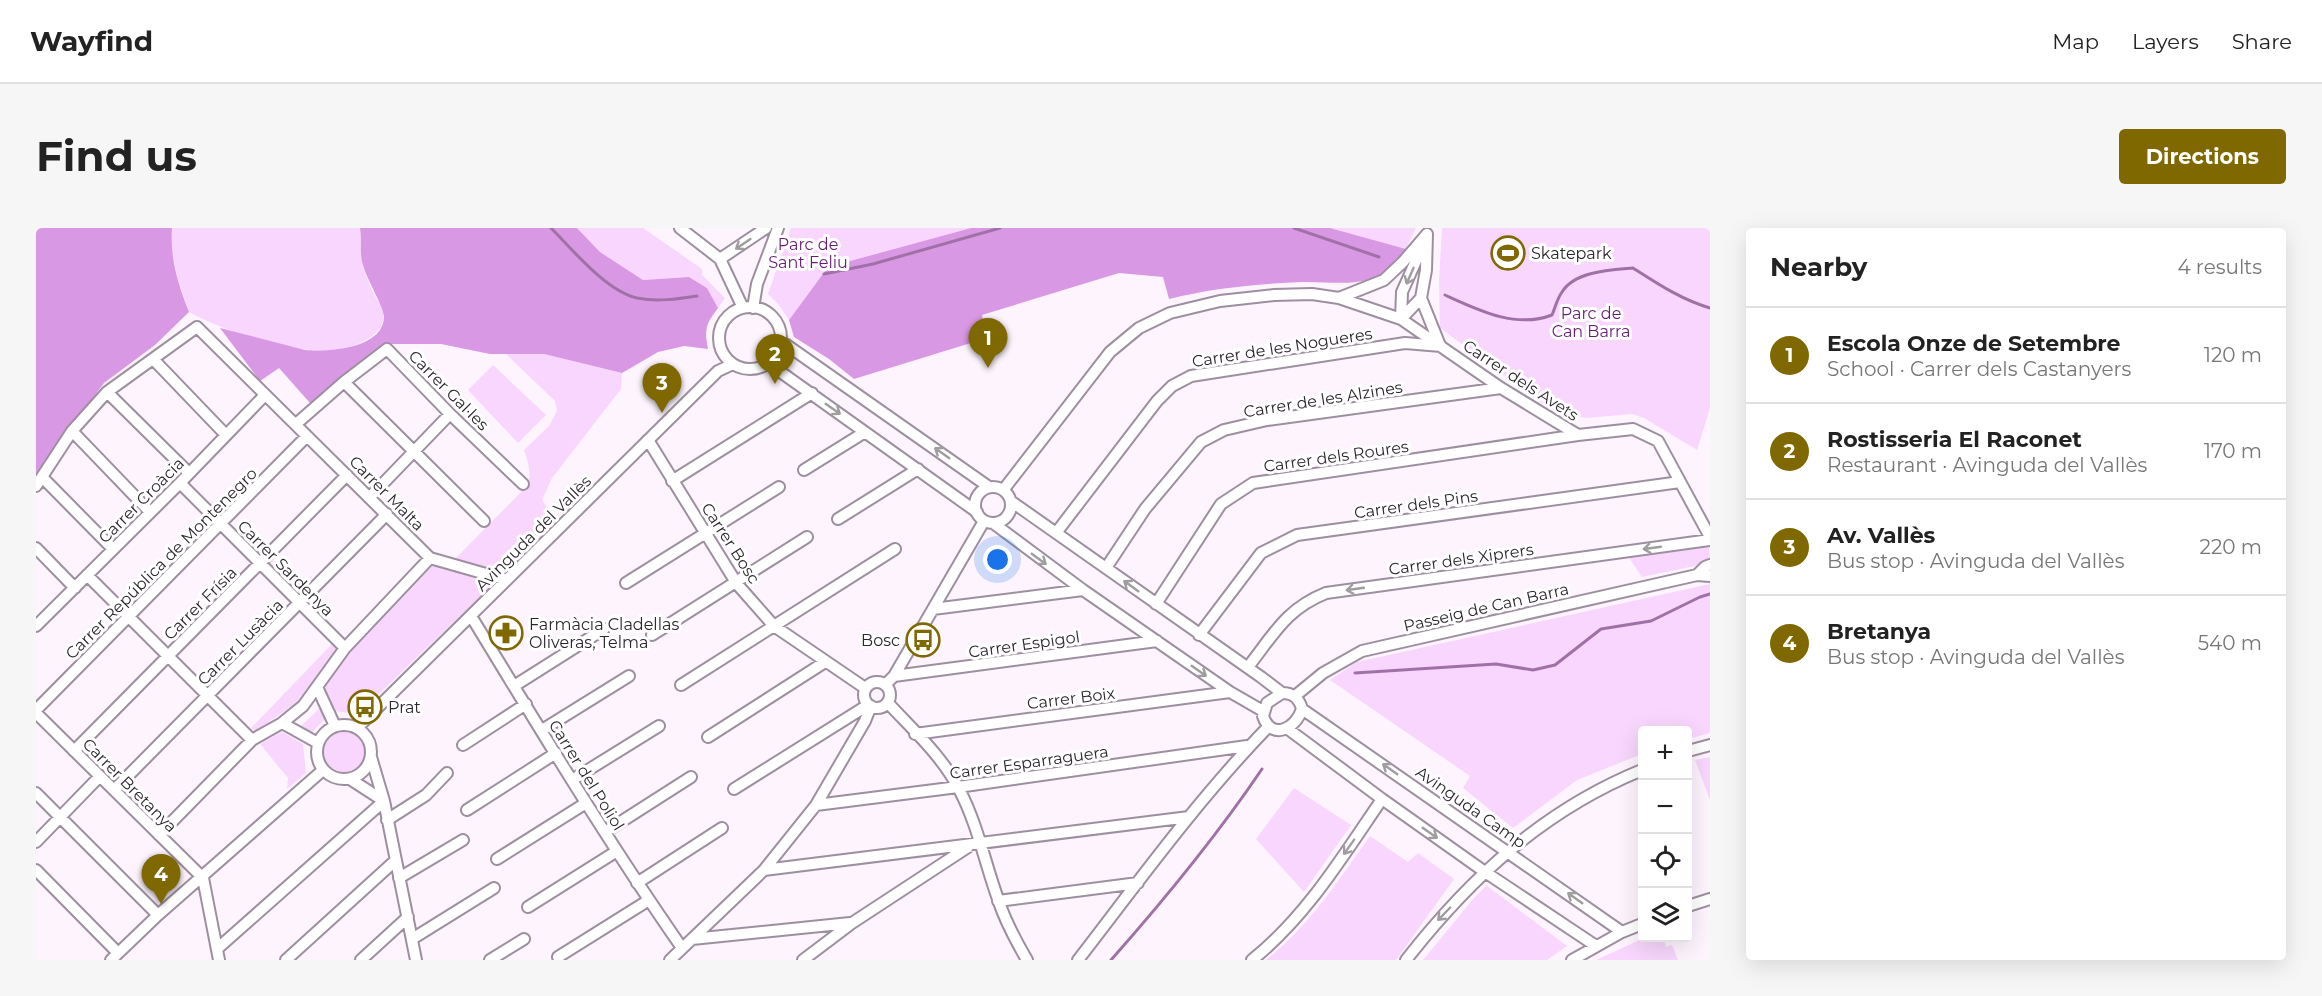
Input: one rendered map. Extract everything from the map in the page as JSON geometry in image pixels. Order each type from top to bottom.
[{"type":"street","points":[[680,228],[720,259],[748,308]]},
{"type":"street","points":[[720,259],[766,228]]},
{"type":"street","points":[[748,308],[778,228]]},
{"type":"street","points":[[1339,298],[1384,280],[1403,262],[1428,231]]},
{"type":"street","points":[[1428,231],[1426,270],[1421,298],[1440,344]]},
{"type":"street","points":[[1401,319],[1402,292],[1428,231]]},
{"type":"street","name":"Carrer dels Avets","points":[[1004,489],[1110,352],[1139,327],[1170,313],[1220,301],[1274,295],[1312,294],[1339,298],[1401,319],[1501,388],[1578,435],[1634,429],[1658,441],[1710,539]]},
{"type":"street","points":[[1401,319],[1421,298]]},
{"type":"street","points":[[748,308],[766,312],[773,317],[781,333],[781,341],[774,357],[768,363],[757,369],[744,369],[733,364],[721,348],[719,338],[726,319],[748,308]]},
{"type":"street","name":"Carrer Malta","points":[[153,359],[197,327],[430,558],[507,580]]},
{"type":"street","points":[[781,341],[990,487]]},
{"type":"street","name":"Carrer de les Nogueres","points":[[1056,533],[1157,400],[1172,386],[1191,376],[1405,343],[1440,344]]},
{"type":"street","name":"Carrer Gal·les","points":[[296,424],[344,382],[387,349],[523,484]]},
{"type":"street","points":[[113,549],[39,482],[72,431],[107,392],[153,359],[226,435]]},
{"type":"street","points":[[768,363],[1083,590],[1230,692],[1263,711]]},
{"type":"street","name":"Avinguda del Vallès","points":[[357,728],[718,371],[733,364]]},
{"type":"street","points":[[344,382],[484,521]]},
{"type":"street","name":"Carrer de les Alzines","points":[[1106,568],[1145,509],[1201,442],[1224,430],[1268,420],[1501,388]]},
{"type":"street","points":[[107,392],[189,473]]},
{"type":"street","points":[[672,481],[812,393]]},
{"type":"street","name":"Carrer Croàcia","points":[[36,626],[180,483],[265,394]]},
{"type":"street","points":[[370,497],[450,414]]},
{"type":"street","points":[[72,431],[150,512]]},
{"type":"street","points":[[804,470],[865,432]]},
{"type":"street","name":"Carrer dels Roures","points":[[1156,604],[1221,504],[1253,483],[1578,435]]},
{"type":"street","name":"Carrer República de Montenegro","points":[[36,712],[307,436]]},
{"type":"street","name":"Carrer Bosc","points":[[648,440],[736,581],[774,626],[865,688]]},
{"type":"street","points":[[838,519],[918,469]]},
{"type":"street","name":"Carrer Frísia","points":[[74,751],[347,475]]},
{"type":"street","name":"Carrer dels Pins","points":[[1199,635],[1261,553],[1297,535],[1680,482]]},
{"type":"street","name":"Carrer Sardenya","points":[[180,483],[345,648]]},
{"type":"street","points":[[626,583],[779,487]]},
{"type":"street","points":[[990,487],[1004,489],[1012,502],[1006,518],[985,519],[975,505],[978,494],[990,487]]},
{"type":"street","points":[[1012,502],[1282,693]]},
{"type":"street","name":"Carrer Lusàcia","points":[[114,790],[387,514]]},
{"type":"street","points":[[885,685],[894,676],[985,519]]},
{"type":"street","points":[[652,635],[807,537]]},
{"type":"street","name":"Carrer dels Xiprers","points":[[1248,668],[1290,613],[1326,592],[1710,539]]},
{"type":"street","points":[[36,548],[75,588]]},
{"type":"street","points":[[681,685],[895,549]]},
{"type":"street","points":[[159,836],[252,740],[282,723],[303,706],[345,648],[430,558]]},
{"type":"street","name":"Passeig de Can Barra","points":[[1697,575],[1710,565]]},
{"type":"street","points":[[87,575],[252,740]]},
{"type":"street","name":"Passeig de Can Barra","points":[[1295,696],[1323,673],[1362,651],[1697,575],[1710,576]]},
{"type":"street","points":[[933,609],[1083,590]]},
{"type":"street","name":"Carrer del Poliol","points":[[471,616],[586,803],[682,948]]},
{"type":"street","points":[[514,686],[604,629]]},
{"type":"street","name":"Carrer Espigol","points":[[894,676],[1157,641]]},
{"type":"street","points":[[708,737],[825,662]]},
{"type":"street","points":[[542,730],[629,676]]},
{"type":"street","points":[[871,683],[885,685],[890,695],[888,703],[882,707],[870,705],[864,699],[865,688],[871,683]]},
{"type":"street","points":[[317,687],[335,726]]},
{"type":"street","name":"Carrer Boix","points":[[915,734],[1230,692]]},
{"type":"street","points":[[1288,729],[1300,715],[1302,709],[1295,696],[1282,693],[1267,704],[1263,711],[1265,722],[1269,726],[1274,729],[1288,729],[1485,872],[1596,946]]},
{"type":"street","points":[[888,703],[939,758],[958,787],[998,901],[1011,932],[1027,960]]},
{"type":"street","points":[[463,745],[526,704]]},
{"type":"street","points":[[734,789],[870,705]]},
{"type":"street","points":[[670,960],[764,870],[816,805],[865,721],[870,705]]},
{"type":"street","name":"Avinguda Camp","points":[[1302,709],[1622,932]]},
{"type":"street","name":"Carrer Bretanya","points":[[36,712],[203,878]]},
{"type":"street","points":[[282,723],[318,743]]},
{"type":"street","points":[[384,801],[350,779],[334,777],[323,770],[316,753],[318,743],[327,730],[335,726],[353,725],[368,736],[371,757],[384,801],[416,960]]},
{"type":"street","points":[[572,780],[659,726]]},
{"type":"street","points":[[1078,960],[1189,817],[1247,746],[1269,726]]},
{"type":"street","points":[[1692,750],[1710,745]]},
{"type":"street","name":"Carrer Esparraguera","points":[[816,805],[1247,746]]},
{"type":"street","points":[[466,810],[556,753]]},
{"type":"street","points":[[350,779],[365,769],[371,757]]},
{"type":"street","points":[[36,870],[114,957],[158,915],[203,878],[323,770]]},
{"type":"street","points":[[1406,960],[1432,926],[1507,850],[1576,804],[1613,782],[1638,772]]},
{"type":"street","points":[[387,820],[426,795],[447,773]]},
{"type":"street","points":[[36,842],[99,777]]},
{"type":"street","points":[[605,832],[691,777]]},
{"type":"street","points":[[36,793],[158,915]]},
{"type":"street","points":[[1252,960],[1277,939],[1311,901],[1382,799]]},
{"type":"street","points":[[218,955],[384,801]]},
{"type":"street","points":[[496,859],[586,803]]},
{"type":"street","points":[[764,870],[1189,817]]},
{"type":"street","points":[[637,883],[722,828]]},
{"type":"street","points":[[399,878],[463,840]]},
{"type":"street","points":[[803,960],[852,923],[977,844]]},
{"type":"street","points":[[528,907],[617,851]]},
{"type":"street","points":[[286,960],[396,860]]},
{"type":"street","points":[[203,878],[218,955]]},
{"type":"street","points":[[998,901],[1138,883]]},
{"type":"street","points":[[412,939],[494,888]]},
{"type":"street","points":[[1692,905],[1710,899]]},
{"type":"street","points":[[558,957],[649,900]]},
{"type":"street","points":[[361,960],[408,917]]},
{"type":"street","points":[[692,939],[852,923]]},
{"type":"street","points":[[1572,960],[1638,926]]},
{"type":"street","points":[[490,960],[524,939]]},
{"type":"green space","points":[[172,228],[360,228],[363,268],[383,311],[381,326],[372,336],[350,347],[328,350],[304,349],[253,339],[207,321],[189,312],[174,261]]},
{"type":"green space","points":[[577,228],[643,228],[702,269],[702,275],[725,298],[718,308],[707,288],[689,277],[643,280],[600,252]]},
{"type":"green space","name":"Parc de Sant Feliu","points":[[791,228],[971,228],[828,267],[789,320],[768,294]]},
{"type":"green space","points":[[1330,228],[1416,228],[1406,249]]},
{"type":"green space","name":"Parc de Can Barra","points":[[1442,228],[1710,228],[1710,408],[1697,450],[1644,418],[1632,414],[1586,418],[1556,411],[1440,328],[1439,281]]},
{"type":"green space","points":[[506,354],[544,354],[622,373],[621,389],[552,478],[542,500],[554,517],[502,571],[454,560],[526,487],[529,473],[524,450],[549,426],[557,411],[555,401]]},
{"type":"green space","points":[[493,365],[546,415],[518,443],[468,390]]},
{"type":"green space","points":[[1703,545],[1709,548],[1710,558],[1704,564],[1642,577],[1628,556]]},
{"type":"green space","points":[[433,565],[493,584],[358,714],[334,711],[323,689],[351,650]]},
{"type":"green space","points":[[1710,584],[1710,733],[1692,738],[1692,726],[1638,726],[1638,756],[1577,780],[1513,828],[1463,788],[1470,776],[1330,680],[1357,662]]},
{"type":"green space","points":[[332,644],[337,650],[298,702],[255,731],[251,728]]},
{"type":"green space","points":[[321,707],[326,718],[310,734],[300,727]]},
{"type":"green space","points":[[345,729],[361,736],[368,752],[361,768],[345,775],[329,768],[322,752],[329,736]]},
{"type":"green space","points":[[282,732],[303,744],[306,773],[287,789],[288,778],[260,744]]},
{"type":"green space","points":[[1710,757],[1710,800],[1695,760]]},
{"type":"green space","points":[[1294,788],[1351,825],[1304,892],[1256,839]]},
{"type":"green space","points":[[1370,836],[1408,862],[1418,853],[1454,879],[1396,960],[1266,960],[1282,947],[1310,917]]},
{"type":"green space","points":[[1487,885],[1567,946],[1547,960],[1423,960]]},
{"type":"green space","points":[[1638,941],[1665,942],[1666,947],[1672,945],[1678,960],[1596,960]]},
{"type":"shaded area","points":[[36,228],[172,228],[172,250],[176,271],[189,312],[155,345],[104,383],[36,474]]},
{"type":"shaded area","points":[[360,228],[577,228],[600,252],[643,280],[689,277],[707,288],[718,308],[707,327],[708,349],[684,346],[658,352],[622,373],[544,354],[490,354],[441,344],[385,344],[310,403],[279,368],[260,381],[220,328],[305,350],[327,350],[365,342],[381,328],[383,312],[363,265]]},
{"type":"shaded area","points":[[971,228],[1330,228],[1406,249],[1387,271],[1364,281],[1252,285],[1169,299],[1163,277],[1119,273],[982,315],[987,338],[854,379],[829,359],[794,337],[789,320],[828,267]]},
{"type":"waterway","points":[[551,228],[602,279],[625,294],[652,300],[697,296]]},
{"type":"waterway","points":[[824,274],[873,264],[1000,228]]},
{"type":"waterway","points":[[1294,228],[1379,257]]},
{"type":"waterway","points":[[1445,295],[1497,316],[1511,319],[1538,319],[1552,315],[1562,292],[1575,280],[1594,273],[1633,268],[1680,296],[1710,308]]},
{"type":"waterway","points":[[1355,673],[1496,664],[1533,670],[1555,665],[1601,629],[1651,621],[1710,594]]},
{"type":"waterway","points":[[1111,960],[1227,819],[1262,769]]},
{"type":"place","name":"Skatepark","points":[[1508,253]]},
{"type":"place","name":"Escola Onze de Setembre","points":[[988,368]]},
{"type":"place","name":"Rostisseria El Raconet","points":[[775,384]]},
{"type":"place","name":"Av. Vallès","points":[[662,413]]},
{"type":"place","name":"Farmàcia Cladellas Oliveras, Telma","points":[[506,633]]},
{"type":"place","name":"Bosc","points":[[923,640]]},
{"type":"place","name":"Prat","points":[[365,707]]},
{"type":"place","name":"Bretanya","points":[[161,904]]}]
